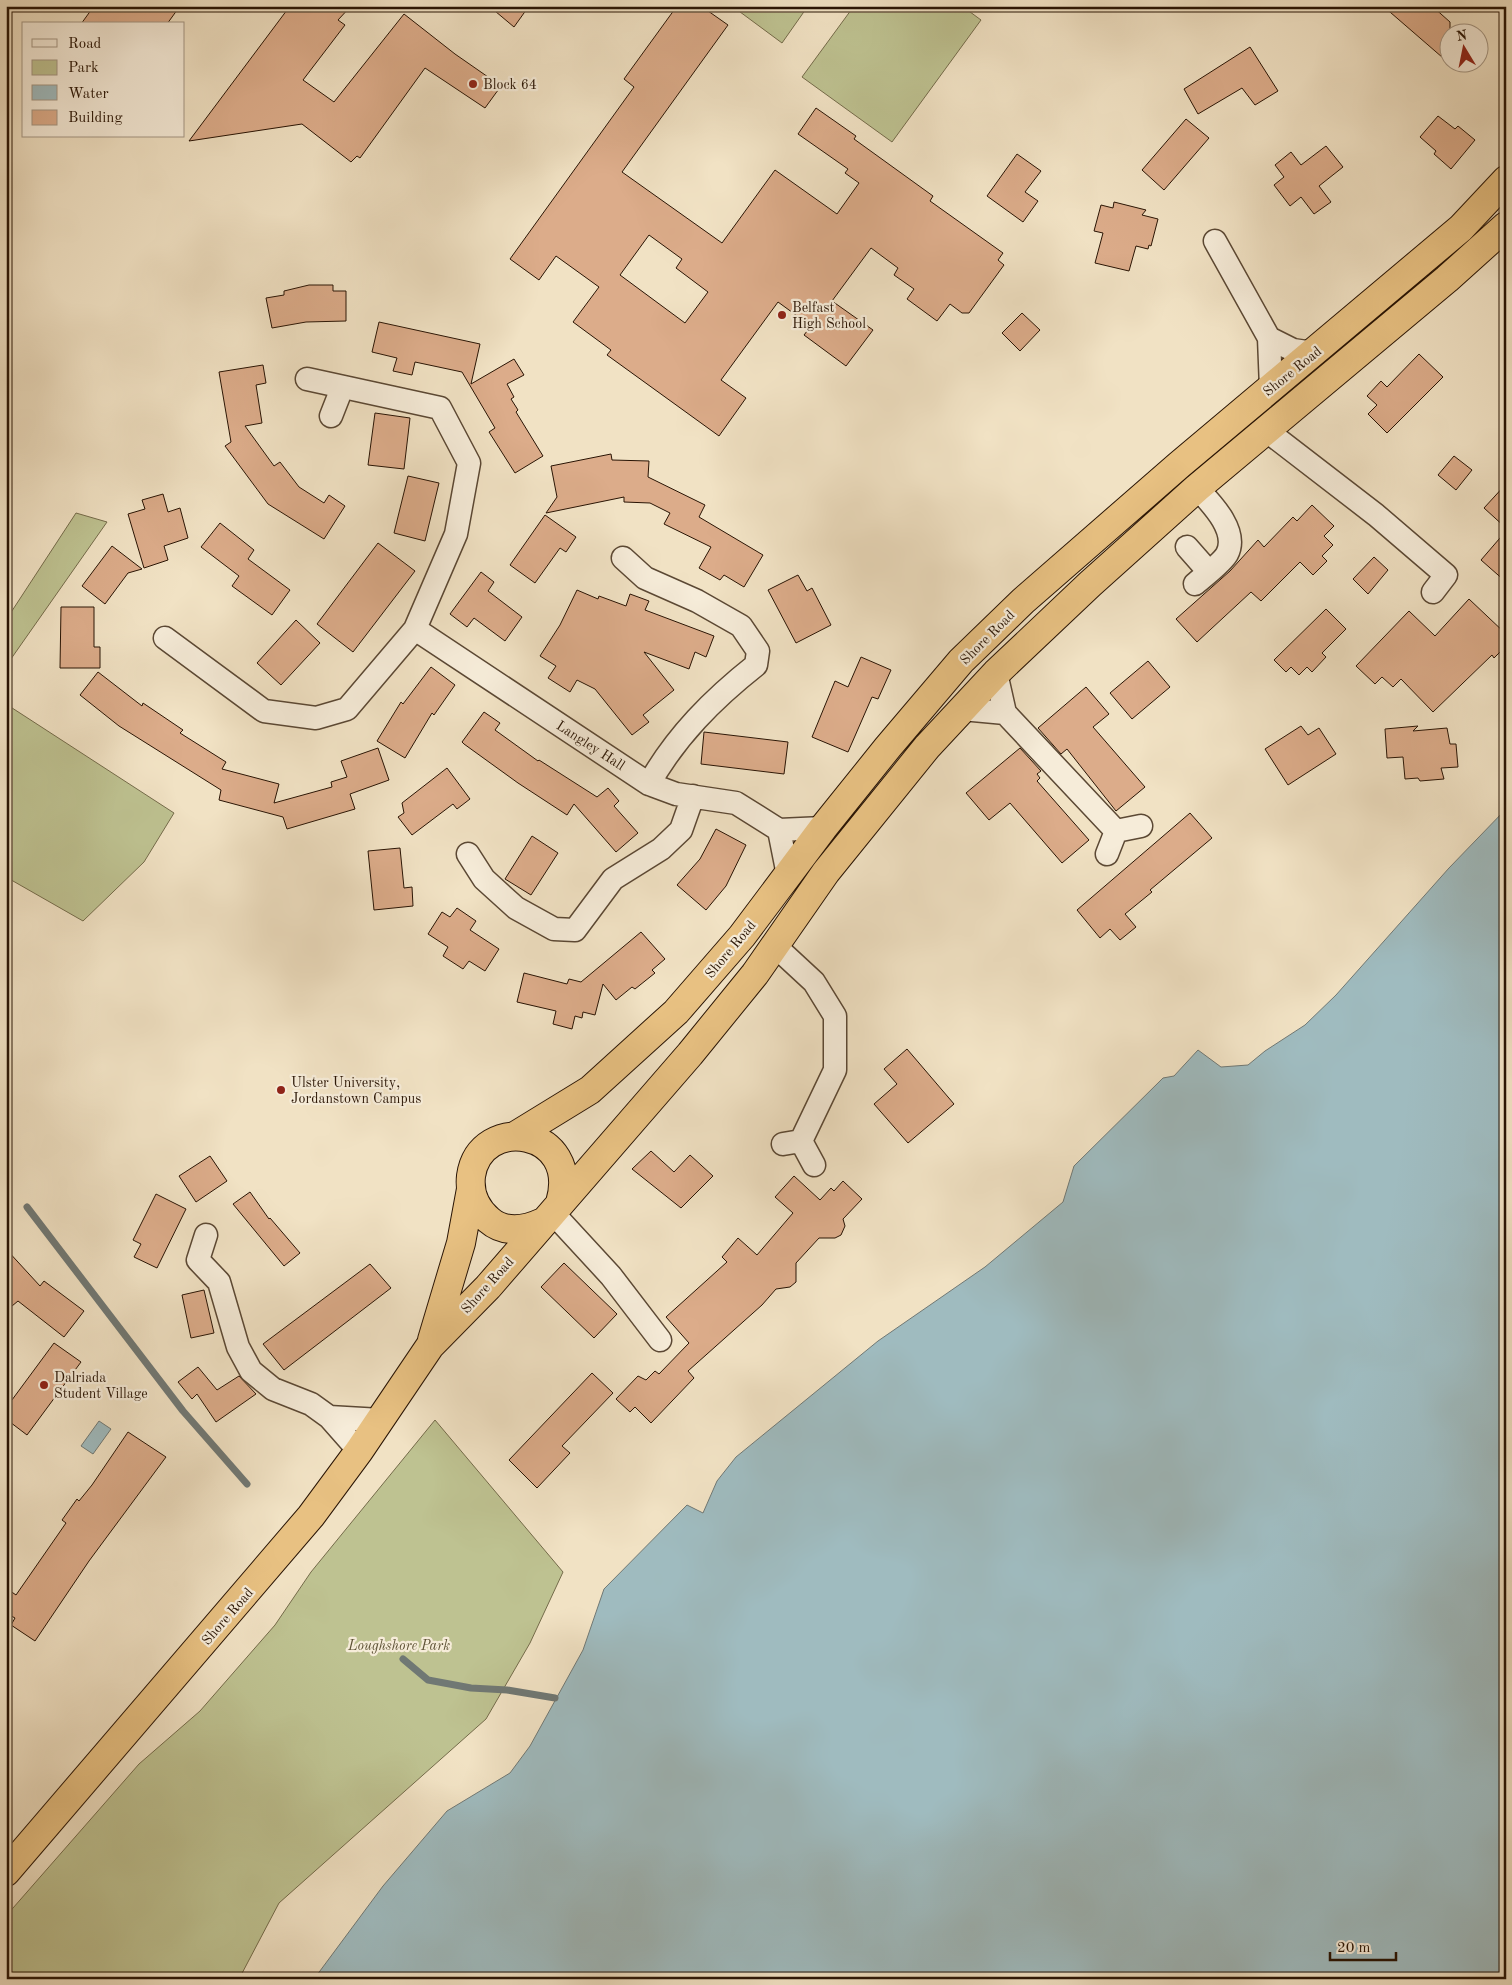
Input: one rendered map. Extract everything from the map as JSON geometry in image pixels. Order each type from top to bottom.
[{"type":"highway","name":"Shore Road","points":[[514,1136],[590,1090],[676,1012],[742,936],[823,828],[961,661],[1023,601],[1179,465],[1314,354],[1461,228],[1506,180]]},
{"type":"highway","name":"Shore Road","points":[[6,1872],[280,1554],[359,1452],[430,1346],[488,1287],[690,1054],[754,974],[826,872],[900,778],[962,709],[996,673],[1090,584],[1198,488],[1447,279],[1506,226]]},
{"type":"highway","points":[[514,1136],[528,1137],[541,1142],[552,1151],[560,1162],[564,1176],[564,1189],[552,1212],[531,1228],[518,1230],[492,1222],[482,1214],[475,1202],[471,1189],[472,1170],[485,1149],[495,1142],[514,1136]]},
{"type":"highway","name":"Shore Road","points":[[430,1346],[461,1243],[471,1189]]},
{"type":"street","points":[[1215,242],[1269,338],[1271,388]]},
{"type":"street","points":[[1269,338],[1293,350],[1314,354]]},
{"type":"street","points":[[165,638],[264,711],[316,718],[347,709],[415,629],[456,534],[469,463],[440,408],[307,379]]},
{"type":"street","points":[[331,416],[342,388]]},
{"type":"street","points":[[1267,431],[1376,515],[1446,575],[1433,592]]},
{"type":"street","points":[[1187,547],[1202,578],[1227,554],[1229,539],[1225,524],[1218,512],[1198,488]]},
{"type":"street","points":[[623,558],[645,578],[697,601],[741,626],[758,651],[756,665],[695,719],[665,756],[650,784]]},
{"type":"street","name":"Langley Hall","points":[[415,629],[650,784],[676,794],[736,804],[779,830]]},
{"type":"street","points":[[996,673],[1005,713],[1116,831]]},
{"type":"street","points":[[962,709],[1005,713]]},
{"type":"street","points":[[468,854],[484,879],[516,908],[554,929],[576,930],[613,879],[661,849],[681,830],[693,796]]},
{"type":"street","points":[[1116,831],[1142,826]]},
{"type":"street","points":[[788,876],[779,830],[823,828]]},
{"type":"street","points":[[1107,854],[1116,831]]},
{"type":"street","points":[[774,945],[814,982],[835,1016],[835,1070],[792,1143],[814,1165]]},
{"type":"street","points":[[552,1212],[565,1223],[611,1276],[660,1340]]},
{"type":"street","points":[[206,1235],[198,1260],[219,1282],[238,1347],[250,1371],[273,1389],[311,1404],[329,1416],[359,1452]]},
{"type":"street","points":[[329,1416],[381,1420]]},
{"type":"green space","points":[[732,6],[808,6],[782,43]]},
{"type":"green space","points":[[854,6],[962,6],[981,20],[892,142],[802,77]]},
{"type":"green space","points":[[76,513],[107,522],[6,666],[6,620]]},
{"type":"green space","points":[[6,704],[174,813],[144,862],[83,921],[6,877]]},
{"type":"green space","name":"Loughshore Park","points":[[435,1420],[563,1572],[530,1643],[486,1719],[279,1903],[239,1979],[6,1979],[6,1916],[139,1764],[200,1711],[275,1625],[311,1572]]},
{"type":"water","points":[[1506,809],[1506,1979],[314,1979],[383,1886],[447,1811],[510,1773],[530,1746],[583,1650],[604,1589],[687,1505],[703,1513],[717,1481],[736,1457],[878,1341],[985,1267],[1063,1202],[1074,1166],[1163,1078],[1174,1076],[1198,1050],[1221,1067],[1248,1065],[1265,1051],[1305,1025],[1336,995],[1449,868]]},
{"type":"water","points":[[99,1421],[111,1429],[93,1454],[81,1446]]},
{"type":"building","points":[[94,6],[180,6],[168,22],[82,22]]},
{"type":"building","points":[[290,6],[351,6],[338,20],[345,25],[303,80],[334,102],[404,14],[455,54],[501,86],[485,108],[425,68],[360,158],[357,156],[351,162],[302,124],[189,141]]},
{"type":"building","points":[[489,6],[529,6],[514,27]]},
{"type":"building","points":[[677,6],[701,6],[728,25],[622,172],[722,243],[775,170],[837,214],[859,183],[845,173],[848,169],[798,134],[816,108],[856,136],[854,139],[933,196],[930,201],[1003,253],[998,260],[1004,265],[969,313],[962,313],[950,304],[937,321],[907,299],[914,289],[894,275],[898,268],[871,248],[832,301],[873,330],[846,366],[804,335],[811,326],[778,302],[721,380],[746,398],[719,436],[607,355],[611,350],[573,322],[599,287],[556,256],[539,280],[510,259],[634,87],[624,79]],"holes":[[[649,235],[682,259],[676,268],[708,292],[685,323],[620,275]]]},
{"type":"building","points":[[1383,6],[1432,6],[1450,22],[1440,22],[1440,55]]},
{"type":"building","points":[[1250,47],[1278,91],[1255,105],[1242,88],[1198,114],[1184,89]]},
{"type":"building","points":[[1438,116],[1455,129],[1458,126],[1475,140],[1451,169],[1434,154],[1436,151],[1420,137]]},
{"type":"building","points":[[1186,119],[1209,138],[1164,190],[1142,170]]},
{"type":"building","points":[[1326,146],[1343,167],[1319,186],[1331,202],[1314,214],[1301,197],[1290,206],[1274,185],[1284,177],[1275,165],[1291,152],[1301,165]]},
{"type":"building","points":[[1017,154],[1041,171],[1025,192],[1038,201],[1023,222],[987,196]]},
{"type":"building","points":[[1114,202],[1146,210],[1142,215],[1158,219],[1151,246],[1149,245],[1148,249],[1136,246],[1129,271],[1095,263],[1103,233],[1094,231],[1101,205],[1113,208]]},
{"type":"building","points":[[309,285],[333,285],[333,291],[346,291],[346,321],[306,322],[272,328],[266,298],[284,295],[284,291]]},
{"type":"building","points":[[1022,313],[1040,330],[1020,351],[1002,333]]},
{"type":"building","points":[[379,322],[480,344],[471,384],[514,359],[524,375],[507,384],[514,397],[511,399],[518,410],[516,412],[543,456],[515,473],[489,432],[495,428],[462,372],[415,362],[412,375],[393,371],[397,358],[372,352]]},
{"type":"building","points":[[1419,354],[1443,377],[1387,433],[1368,414],[1377,405],[1367,396],[1381,381],[1387,387]]},
{"type":"building","points":[[263,365],[266,383],[256,385],[262,423],[245,426],[274,466],[280,462],[299,487],[324,503],[329,495],[345,506],[324,539],[268,504],[225,446],[231,442],[219,372]]},
{"type":"building","points":[[375,413],[410,418],[404,469],[368,465]]},
{"type":"building","points":[[611,454],[612,460],[649,461],[648,477],[705,505],[699,517],[763,555],[744,587],[724,575],[720,580],[699,568],[711,547],[664,524],[670,513],[650,503],[624,502],[624,497],[546,513],[557,497],[551,466]]},
{"type":"building","points":[[1454,456],[1472,470],[1456,490],[1438,475]]},
{"type":"building","points":[[408,476],[439,483],[425,541],[394,533]]},
{"type":"building","points":[[1506,484],[1506,528],[1484,508]]},
{"type":"building","points":[[163,494],[168,512],[180,508],[188,538],[164,546],[168,560],[144,568],[128,514],[145,509],[142,500]]},
{"type":"building","points":[[1312,505],[1334,526],[1324,536],[1333,545],[1322,556],[1327,561],[1313,575],[1300,562],[1261,601],[1251,592],[1197,642],[1176,619],[1230,571],[1258,540],[1264,547],[1293,517],[1297,521]]},
{"type":"building","points":[[545,515],[576,537],[566,552],[560,548],[535,583],[510,565]]},
{"type":"building","points":[[220,523],[254,550],[248,559],[290,590],[272,615],[232,586],[239,576],[201,547]]},
{"type":"building","points":[[1506,531],[1506,582],[1481,560]]},
{"type":"building","points":[[378,543],[415,571],[353,652],[317,624]]},
{"type":"building","points":[[112,546],[142,569],[128,573],[105,604],[82,586]]},
{"type":"building","points":[[1374,557],[1388,570],[1368,594],[1353,579]]},
{"type":"building","points":[[481,572],[494,582],[488,591],[522,617],[505,641],[474,618],[467,627],[450,614]]},
{"type":"building","points":[[798,575],[807,591],[812,588],[831,625],[796,643],[768,590]]},
{"type":"building","points":[[577,590],[598,599],[599,596],[626,606],[630,594],[649,601],[645,610],[714,636],[706,657],[695,652],[689,669],[644,652],[674,690],[643,715],[649,722],[632,735],[595,689],[577,680],[570,692],[548,678],[556,666],[540,656],[560,625]]},
{"type":"building","points":[[1469,599],[1506,634],[1506,646],[1494,658],[1492,655],[1433,712],[1401,679],[1393,687],[1382,677],[1375,684],[1356,666],[1409,611],[1435,636]]},
{"type":"building","points":[[61,607],[94,607],[94,647],[100,647],[100,668],[60,668]]},
{"type":"building","points":[[1326,609],[1346,629],[1322,653],[1326,657],[1312,672],[1307,667],[1299,675],[1291,667],[1286,672],[1274,660]]},
{"type":"building","points":[[296,620],[320,643],[281,685],[257,663]]},
{"type":"building","points":[[861,657],[891,670],[878,699],[872,697],[848,752],[812,737],[835,681],[848,687]]},
{"type":"building","points":[[1148,661],[1170,687],[1132,719],[1110,693]]},
{"type":"building","points":[[431,667],[455,685],[434,715],[432,713],[405,758],[377,741],[401,702],[403,704]]},
{"type":"building","points":[[98,672],[142,706],[143,703],[183,730],[180,733],[226,762],[222,769],[279,784],[274,803],[332,787],[331,782],[347,777],[341,761],[378,748],[389,780],[350,794],[355,809],[287,829],[283,817],[219,800],[221,790],[119,726],[80,695]]},
{"type":"building","points":[[1086,687],[1109,714],[1093,727],[1145,787],[1116,811],[1067,749],[1061,754],[1038,728]]},
{"type":"building","points":[[484,712],[500,723],[495,730],[538,761],[597,797],[608,788],[619,801],[614,806],[638,833],[616,852],[574,804],[567,815],[464,744],[462,742]]},
{"type":"building","points":[[1301,726],[1308,735],[1319,728],[1336,754],[1288,785],[1265,749]]},
{"type":"building","points":[[1418,726],[1413,731],[1447,728],[1450,744],[1456,744],[1458,767],[1441,768],[1444,779],[1420,781],[1418,778],[1405,779],[1403,757],[1387,758],[1385,729]]},
{"type":"building","points":[[704,732],[788,742],[784,774],[701,764]]},
{"type":"building","points":[[1020,748],[1041,771],[1037,774],[1040,778],[1037,781],[1089,840],[1062,863],[1010,803],[989,820],[966,793]]},
{"type":"building","points":[[447,768],[470,799],[457,809],[453,804],[412,835],[398,817],[404,813],[402,803]]},
{"type":"building","points":[[1190,813],[1212,838],[1150,890],[1152,892],[1125,914],[1136,927],[1120,940],[1110,929],[1100,938],[1077,910]]},
{"type":"building","points":[[716,829],[746,845],[726,886],[706,910],[677,885],[700,859]]},
{"type":"building","points":[[532,836],[558,853],[531,895],[505,879]]},
{"type":"building","points":[[400,848],[404,888],[412,887],[413,906],[374,910],[368,851]]},
{"type":"building","points":[[457,908],[476,921],[470,930],[499,949],[485,971],[469,961],[463,969],[443,956],[448,947],[428,934],[442,912],[450,917]]},
{"type":"building","points":[[641,932],[665,959],[652,970],[655,973],[635,989],[632,987],[616,1000],[603,984],[595,1015],[583,1012],[582,1018],[575,1016],[572,1029],[553,1024],[556,1011],[517,1002],[524,973],[567,984],[569,979],[581,982]]},
{"type":"building","points":[[907,1049],[954,1104],[908,1143],[874,1104],[897,1084],[884,1069]]},
{"type":"building","points":[[651,1151],[674,1172],[690,1155],[713,1176],[681,1208],[632,1169]]},
{"type":"building","points":[[210,1156],[227,1181],[196,1202],[179,1176]]},
{"type":"building","points":[[794,1176],[820,1200],[831,1188],[834,1191],[843,1181],[862,1199],[843,1219],[845,1226],[841,1235],[835,1238],[819,1238],[796,1263],[796,1282],[790,1287],[776,1289],[762,1305],[688,1371],[694,1378],[651,1423],[635,1407],[630,1412],[616,1399],[638,1376],[646,1380],[655,1371],[659,1374],[689,1343],[666,1317],[727,1262],[722,1257],[738,1238],[757,1255],[793,1213],[775,1197]]},
{"type":"building","points":[[250,1192],[269,1219],[300,1253],[284,1266],[233,1204]]},
{"type":"building","points":[[156,1194],[186,1209],[157,1268],[134,1257],[141,1244],[133,1240]]},
{"type":"building","points":[[6,1249],[40,1286],[44,1281],[84,1311],[64,1337],[18,1301],[6,1311]]},
{"type":"building","points":[[564,1263],[617,1314],[594,1338],[541,1287]]},
{"type":"building","points":[[370,1264],[391,1288],[284,1370],[263,1344]]},
{"type":"building","points":[[204,1290],[214,1333],[191,1338],[182,1295]]},
{"type":"building","name":"Dalriada Student Village","points":[[54,1343],[81,1362],[27,1435],[6,1419],[6,1408]]},
{"type":"building","points":[[198,1367],[217,1390],[239,1376],[256,1394],[216,1422],[197,1394],[192,1399],[178,1382]]},
{"type":"building","points":[[592,1373],[613,1393],[562,1446],[570,1453],[537,1488],[509,1460]]},
{"type":"building","points":[[128,1432],[166,1457],[89,1561],[35,1641],[11,1625],[15,1618],[6,1613],[6,1588],[16,1595],[66,1523],[62,1520],[77,1499],[79,1501],[92,1485]]},
{"type":"waterway","points":[[27,1207],[183,1411],[247,1484]]},
{"type":"waterway","points":[[403,1659],[428,1680],[471,1688],[507,1690],[555,1698]]},
{"type":"place","name":"Block 64","points":[[473,84]]},
{"type":"place","name":"Belfast High School","points":[[782,315]]},
{"type":"place","name":"Ulster University, Jordanstown Campus","points":[[281,1090]]},
{"type":"place","name":"Dalriada Student Village","points":[[44,1385]]}]
